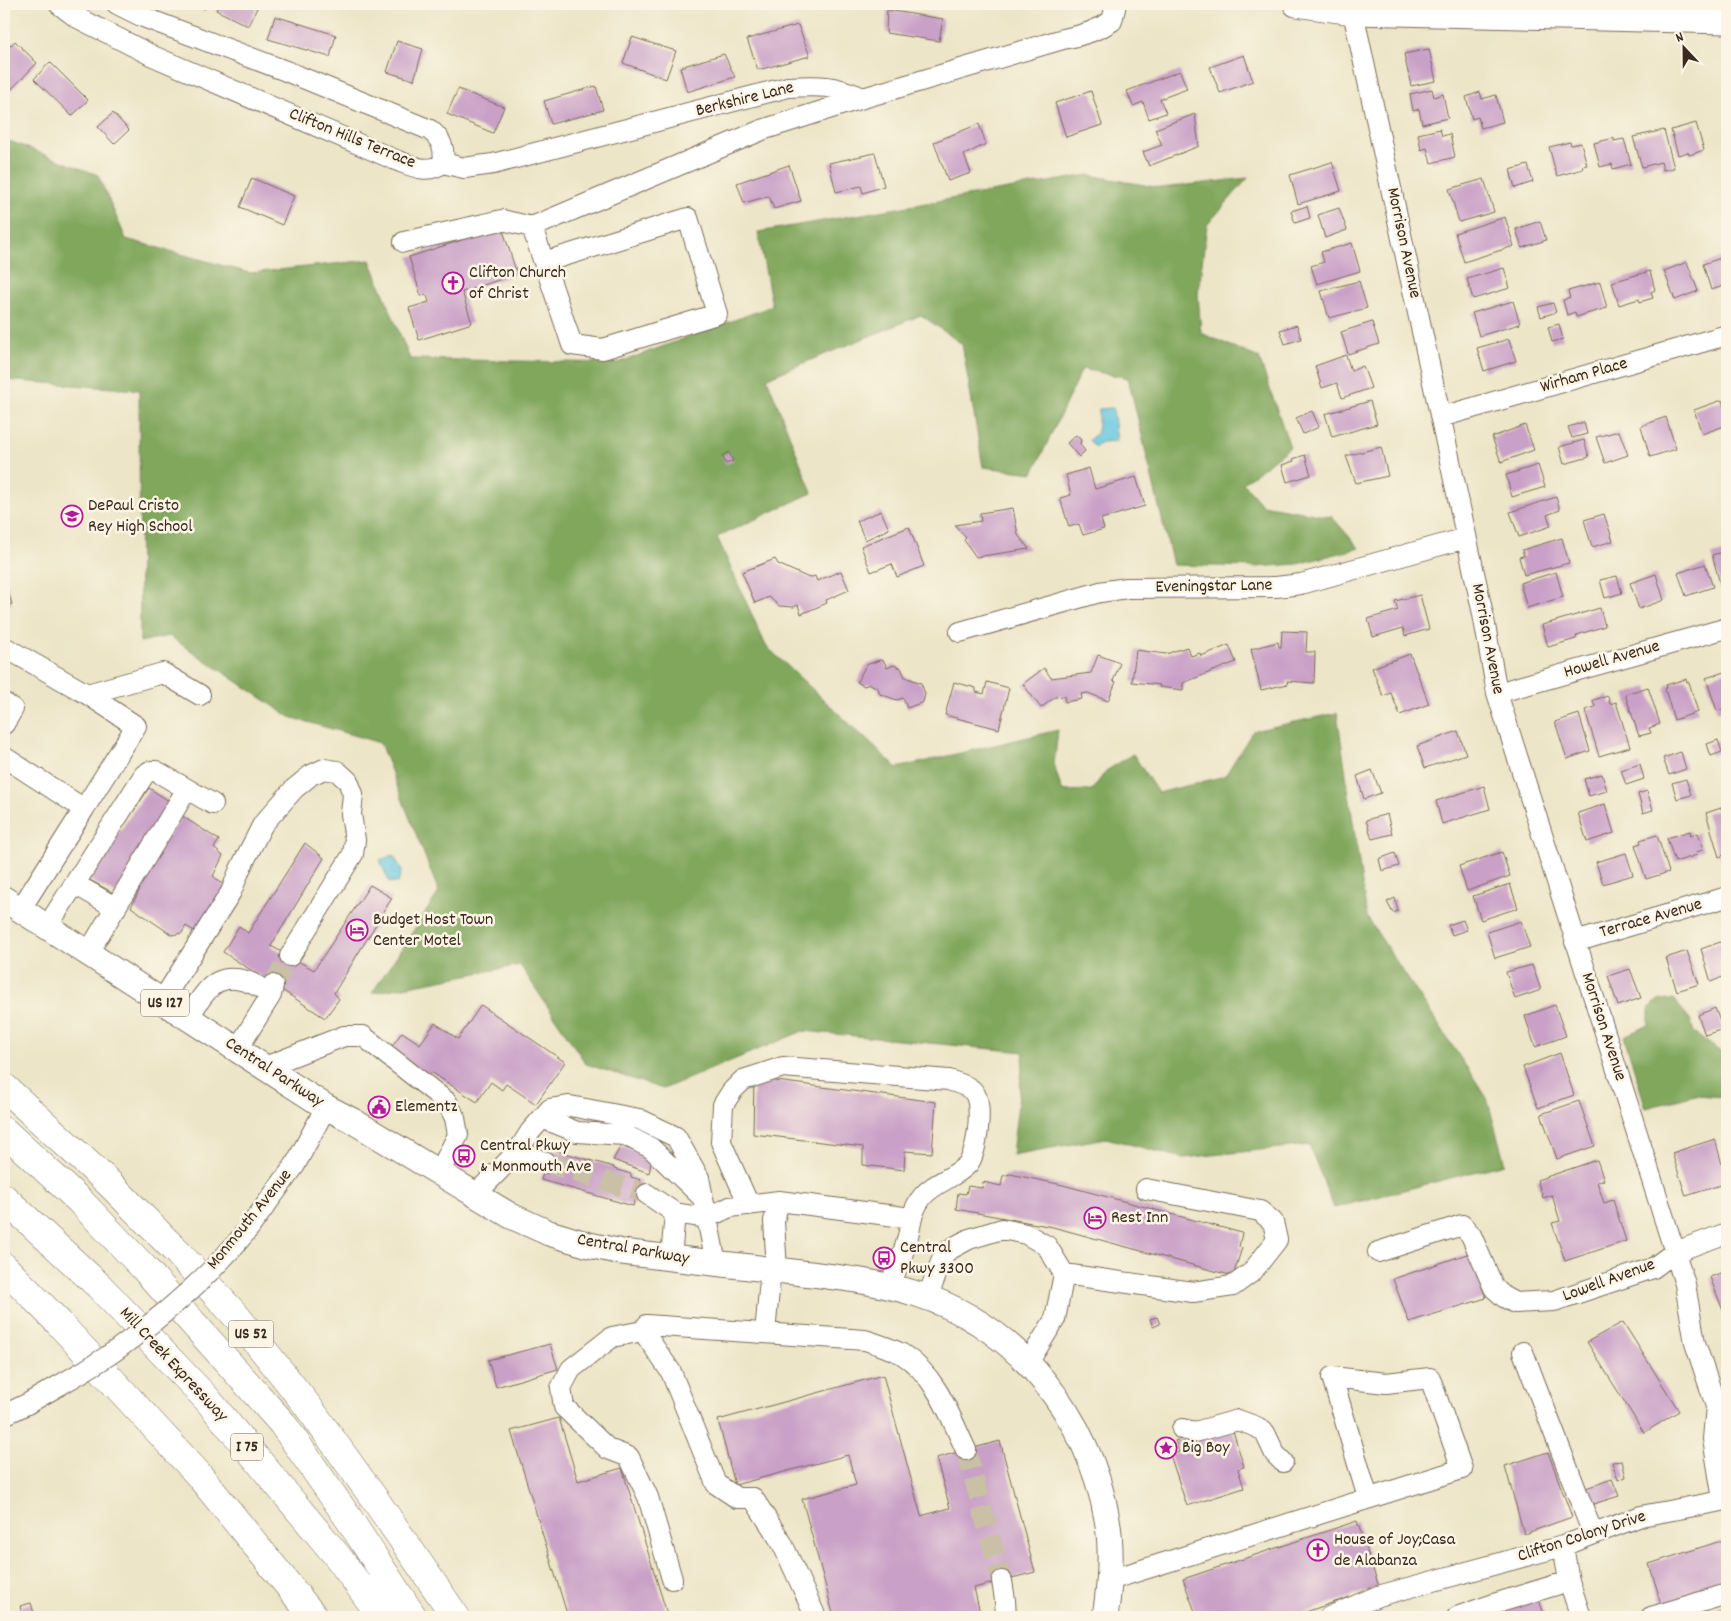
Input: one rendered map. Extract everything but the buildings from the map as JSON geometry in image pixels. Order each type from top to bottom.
[{"type":"highway","name":"US 52","points":[[4,1087],[110,1184],[178,1253],[237,1317],[307,1405],[456,1617]]},
{"type":"highway","points":[[4,1131],[80,1201],[144,1268],[282,1423],[348,1516],[413,1617]]},
{"type":"highway","name":"Mill Creek Expressway","points":[[4,1198],[99,1286],[207,1399],[338,1557],[382,1617]]},
{"type":"highway","points":[[4,1267],[60,1323],[198,1474],[307,1612]]},
{"type":"main road","points":[[1302,4],[1353,12],[1402,9],[1727,21]]},
{"type":"main road","name":"Central Parkway","points":[[12,904],[326,1107],[511,1216],[549,1233],[589,1245],[622,1252],[839,1278],[890,1287],[948,1306],[977,1322],[1010,1346],[1028,1363],[1055,1394],[1087,1450],[1099,1481],[1108,1521],[1110,1580],[1105,1617]]},
{"type":"street","name":"Clifton Hills Terrace","points":[[59,4],[76,17],[153,56],[398,161],[418,168],[435,168],[443,163],[443,144],[439,137],[430,130],[311,80],[143,17],[117,4]]},
{"type":"street","points":[[404,242],[502,220],[532,227],[762,130],[1063,39],[1081,36],[1101,28],[1112,21],[1116,4]]},
{"type":"street","name":"Morrison Avenue","points":[[1353,12],[1441,417],[1497,693],[1575,942],[1686,1284],[1695,1343],[1716,1406],[1713,1439],[1725,1500]]},
{"type":"street","name":"Berkshire Lane","points":[[443,163],[464,168],[494,164],[788,87],[812,85],[842,89],[863,98]]},
{"type":"street","points":[[532,227],[572,345],[603,349],[717,314],[688,218],[544,262]]},
{"type":"street","name":"Wirham Place","points":[[1441,417],[1727,335]]},
{"type":"street","name":"Eveningstar Lane","points":[[960,632],[1100,592],[1126,588],[1276,588],[1301,584],[1466,538]]},
{"type":"street","name":"Howell Avenue","points":[[1497,693],[1727,628]]},
{"type":"street","points":[[4,649],[6,648],[87,694],[136,726],[84,809],[12,904]]},
{"type":"street","points":[[87,694],[163,673],[200,695]]},
{"type":"street","points":[[4,704],[13,709],[4,724]]},
{"type":"street","points":[[4,757],[84,809]]},
{"type":"street","points":[[162,1001],[232,892],[240,869],[263,824],[294,789],[310,775],[324,769],[337,771],[348,781],[352,794],[351,814],[355,840],[353,854],[290,956]]},
{"type":"street","points":[[47,927],[144,775],[150,771],[156,771],[213,804]]},
{"type":"street","points":[[88,954],[187,789]]},
{"type":"street","points":[[75,884],[116,908]]},
{"type":"street","name":"Terrace Avenue","points":[[1575,942],[1727,897]]},
{"type":"street","points":[[188,1018],[207,990],[220,981],[241,979],[272,990],[237,1050]]},
{"type":"street","points":[[265,1067],[344,1036],[363,1036],[447,1102],[455,1118],[458,1135],[439,1173]]},
{"type":"street","points":[[749,1205],[721,1142],[723,1105],[732,1091],[743,1080],[783,1067],[940,1079],[969,1087],[976,1095],[980,1110],[973,1156],[966,1166],[940,1181],[922,1197],[910,1218],[907,1239],[890,1287]]},
{"type":"street","points":[[475,1194],[518,1151],[550,1109],[570,1106],[639,1119],[676,1137],[699,1178],[716,1263]]},
{"type":"street","name":"Monmouth Avenue","points":[[4,1415],[27,1404],[118,1349],[200,1280],[236,1244],[295,1166],[326,1107]]},
{"type":"street","points":[[518,1151],[546,1163]]},
{"type":"street","points":[[1064,1274],[1193,1292],[1233,1286],[1252,1272],[1276,1240],[1273,1222],[1260,1211],[1146,1188]]},
{"type":"street","points":[[647,1194],[675,1213],[706,1218],[730,1207],[779,1201],[910,1218]]},
{"type":"street","points":[[765,1333],[774,1270],[774,1221],[779,1201]]},
{"type":"street","points":[[671,1258],[675,1213]]},
{"type":"street","name":"Lowell Avenue","points":[[1378,1252],[1462,1226],[1471,1235],[1494,1288],[1504,1298],[1515,1303],[1554,1301],[1653,1268],[1675,1252],[1727,1233]]},
{"type":"street","points":[[928,1298],[945,1252],[969,1239],[1002,1229],[1026,1234],[1047,1246],[1064,1274],[1055,1319],[1028,1363]]},
{"type":"street","points":[[672,1579],[648,1497],[629,1457],[608,1448],[564,1406],[561,1388],[571,1369],[612,1337],[643,1331],[648,1325],[865,1340],[901,1354],[914,1364],[931,1382],[945,1403],[966,1450]]},
{"type":"street","points":[[643,1331],[671,1372],[716,1484],[737,1498],[753,1498],[782,1543],[816,1617]]},
{"type":"street","points":[[1523,1352],[1593,1534]]},
{"type":"street","points":[[1110,1580],[1462,1469],[1430,1378],[1386,1383],[1332,1377],[1368,1498]]},
{"type":"street","points":[[1182,1429],[1195,1432],[1238,1420],[1265,1432],[1275,1454],[1283,1462]]},
{"type":"street","name":"Clifton Colony Drive","points":[[1329,1617],[1378,1596],[1563,1546],[1641,1516],[1725,1500]]},
{"type":"street","points":[[1563,1546],[1568,1581],[1581,1617]]},
{"type":"street","points":[[1002,1581],[1006,1617]]},
{"type":"street","points":[[1457,1617],[1568,1581]]},
{"type":"street","points":[[1651,1617],[1727,1594]]},
{"type":"green space","points":[[4,139],[98,175],[126,239],[250,273],[370,260],[410,359],[618,363],[772,306],[758,232],[1089,175],[1161,188],[1248,178],[1207,225],[1198,294],[1201,333],[1259,358],[1290,447],[1243,483],[1262,505],[1332,517],[1359,548],[1298,564],[1256,567],[1173,565],[1128,378],[1082,369],[1033,473],[983,467],[962,344],[921,315],[767,378],[812,493],[717,537],[766,646],[897,768],[1058,730],[1054,765],[1062,791],[1092,790],[1106,771],[1133,754],[1158,793],[1225,776],[1253,731],[1337,713],[1367,917],[1487,1098],[1505,1164],[1334,1208],[1309,1145],[1183,1158],[1106,1138],[1012,1155],[1024,1052],[803,1031],[663,1089],[586,1064],[520,965],[372,993],[439,892],[380,743],[290,717],[169,636],[140,642],[139,390],[4,380]]},
{"type":"green space","points":[[1658,1000],[1674,1000],[1690,1019],[1694,1032],[1722,1053],[1727,1053],[1727,1097],[1695,1095],[1646,1108],[1624,1036],[1649,1025],[1649,1009]]},
{"type":"green space","points":[[1727,1606],[1727,1617],[1694,1617]]},
{"type":"water","points":[[1113,408],[1117,441],[1101,442],[1095,447],[1089,440],[1097,433],[1099,409]]},
{"type":"water","points":[[393,855],[402,870],[398,883],[389,882],[380,860]]},
{"type":"tunnel","points":[[273,985],[290,956]]},
{"type":"tunnel","points":[[546,1163],[647,1194]]},
{"type":"tunnel","points":[[966,1450],[1002,1581]]},
{"type":"place","name":"Clifton Church of Christ","points":[[453,283]]},
{"type":"place","name":"DePaul Cristo Rey High School","points":[[72,516]]},
{"type":"place","name":"Budget Host Town Center Motel","points":[[357,930]]},
{"type":"place","name":"Elementz","points":[[379,1107]]},
{"type":"place","name":"Central Pkwy & Monmouth Ave","points":[[464,1156]]},
{"type":"place","name":"Rest Inn","points":[[1095,1218]]},
{"type":"place","name":"Central Pkwy 3300","points":[[884,1258]]},
{"type":"place","name":"Big Boy","points":[[1166,1448]]},
{"type":"place","name":"House of Joy;Casa de Alabanza","points":[[1318,1550]]}]
